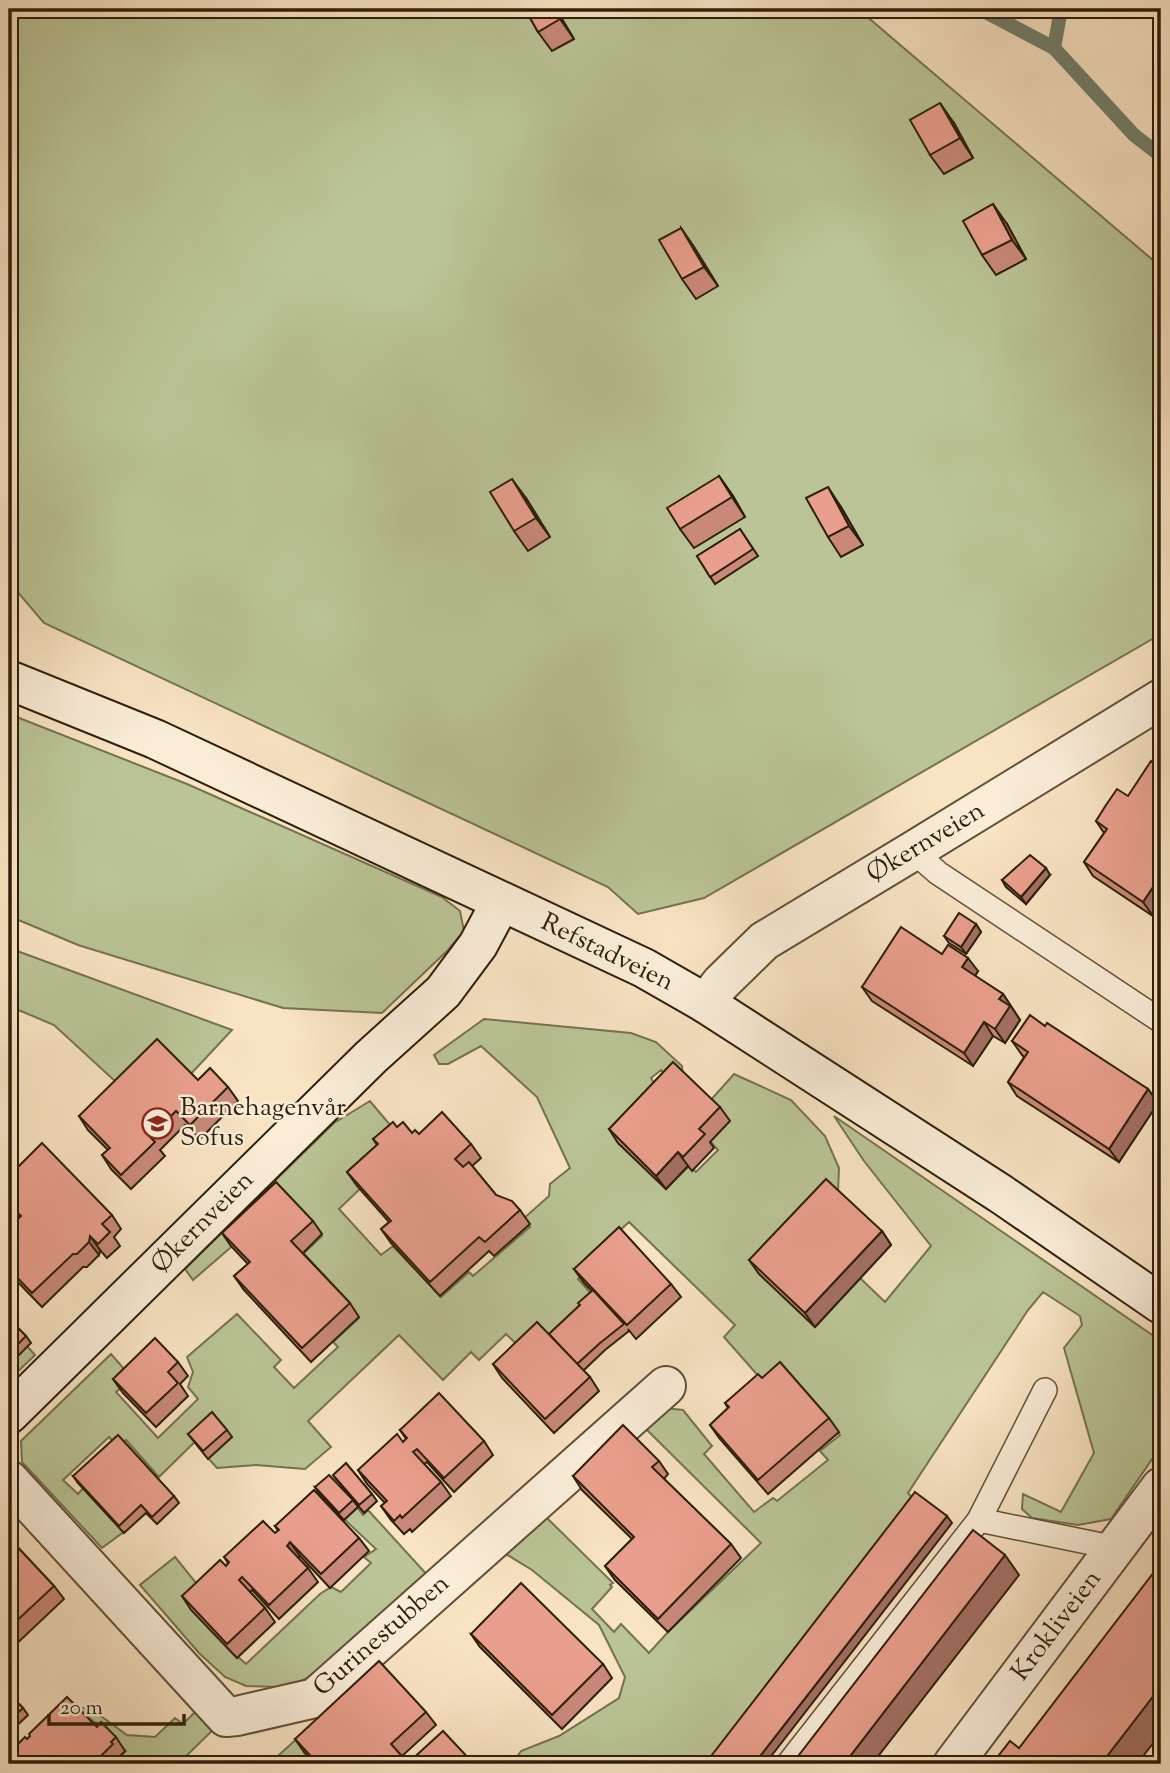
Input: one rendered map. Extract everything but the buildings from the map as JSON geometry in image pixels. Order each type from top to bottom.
[{"type":"street","name":"Refstadveien","points":[[9,680],[155,739],[644,968],[705,1003],[1001,1194],[1161,1304]]},
{"type":"street","name":"Økernveien","points":[[705,1003],[721,982],[764,941],[1161,699]]},
{"type":"street","name":"Økernveien","points":[[9,1414],[371,1057],[443,992],[478,945],[501,902]]},
{"type":"street","name":"Gurinestubben","points":[[9,1480],[226,1717],[237,1716],[315,1698],[666,1386]]},
{"type":"street","name":"Krokliveien","points":[[953,1764],[1161,1487]]},
{"type":"lane","points":[[913,851],[938,873],[1161,1021]]},
{"type":"lane","points":[[788,1764],[979,1520],[1045,1390]]},
{"type":"lane","points":[[979,1520],[1116,1548]]},
{"type":"green space","points":[[9,9],[858,9],[1161,267],[1161,634],[704,898],[638,914],[608,887],[44,623],[9,582]]},
{"type":"green space","points":[[9,714],[187,784],[442,897],[460,911],[464,931],[448,950],[382,1013],[283,1008],[78,945],[9,916]]},
{"type":"green space","points":[[9,948],[232,1030],[187,1078],[129,1094],[54,1025],[9,1006]]},
{"type":"green space","points":[[484,1019],[631,1033],[656,1042],[682,1066],[683,1078],[661,1070],[651,1078],[656,1086],[666,1188],[689,1166],[696,1172],[718,1150],[710,1141],[729,1122],[709,1102],[734,1074],[791,1100],[825,1136],[839,1168],[838,1192],[858,1276],[885,1302],[931,1246],[864,1161],[834,1116],[1161,1341],[1161,1446],[1111,1519],[1078,1525],[1032,1518],[1022,1509],[1023,1494],[1061,1512],[1094,1453],[1064,1348],[1082,1325],[1080,1316],[1043,1292],[1028,1310],[908,1493],[914,1500],[719,1764],[512,1764],[521,1751],[559,1736],[619,1698],[625,1677],[599,1625],[532,1570],[501,1551],[546,1517],[613,1583],[592,1609],[614,1632],[621,1624],[649,1653],[761,1543],[643,1426],[665,1408],[683,1410],[712,1446],[704,1454],[754,1512],[773,1498],[777,1501],[828,1460],[820,1451],[840,1435],[795,1382],[776,1396],[724,1337],[735,1325],[629,1222],[602,1247],[608,1252],[578,1279],[595,1298],[530,1357],[506,1334],[479,1360],[471,1352],[443,1380],[399,1335],[308,1421],[331,1447],[305,1469],[256,1465],[217,1468],[208,1458],[231,1437],[217,1420],[159,1477],[126,1440],[118,1447],[109,1437],[63,1480],[78,1494],[85,1486],[125,1531],[102,1548],[22,1462],[21,1441],[111,1354],[133,1379],[116,1392],[158,1438],[198,1399],[188,1387],[193,1372],[187,1357],[237,1314],[281,1360],[274,1367],[294,1388],[338,1347],[333,1342],[359,1318],[301,1256],[322,1236],[285,1197],[193,1280],[185,1269],[334,1123],[370,1101],[401,1138],[390,1160],[339,1209],[381,1255],[393,1246],[441,1297],[469,1272],[473,1276],[530,1227],[523,1219],[549,1196],[550,1184],[570,1168],[537,1097],[481,1046],[448,1064],[439,1064],[434,1055]]},
{"type":"green space","points":[[26,1345],[35,1355],[9,1380],[9,1363]]},
{"type":"green space","points":[[357,1507],[363,1515],[368,1510],[429,1577],[320,1669],[302,1681],[278,1687],[246,1686],[225,1677],[199,1653],[140,1585],[175,1557],[197,1584],[236,1655],[246,1664],[320,1594],[331,1587],[341,1592],[371,1563],[364,1557],[376,1549],[344,1519]]},
{"type":"green space","points":[[87,1706],[127,1735],[155,1737],[175,1718],[183,1724],[197,1710],[219,1724],[178,1764],[125,1764],[119,1758],[126,1751],[80,1710]]},
{"type":"green space","points":[[333,1706],[349,1710],[305,1753],[315,1764],[269,1764]]},
{"type":"waterway","points":[[980,9],[1054,48]]},
{"type":"waterway","points":[[1061,9],[1054,48],[1134,135],[1161,156]]},
{"type":"place","name":"Barnehagenvår Sofus","points":[[157,1123]]}]
